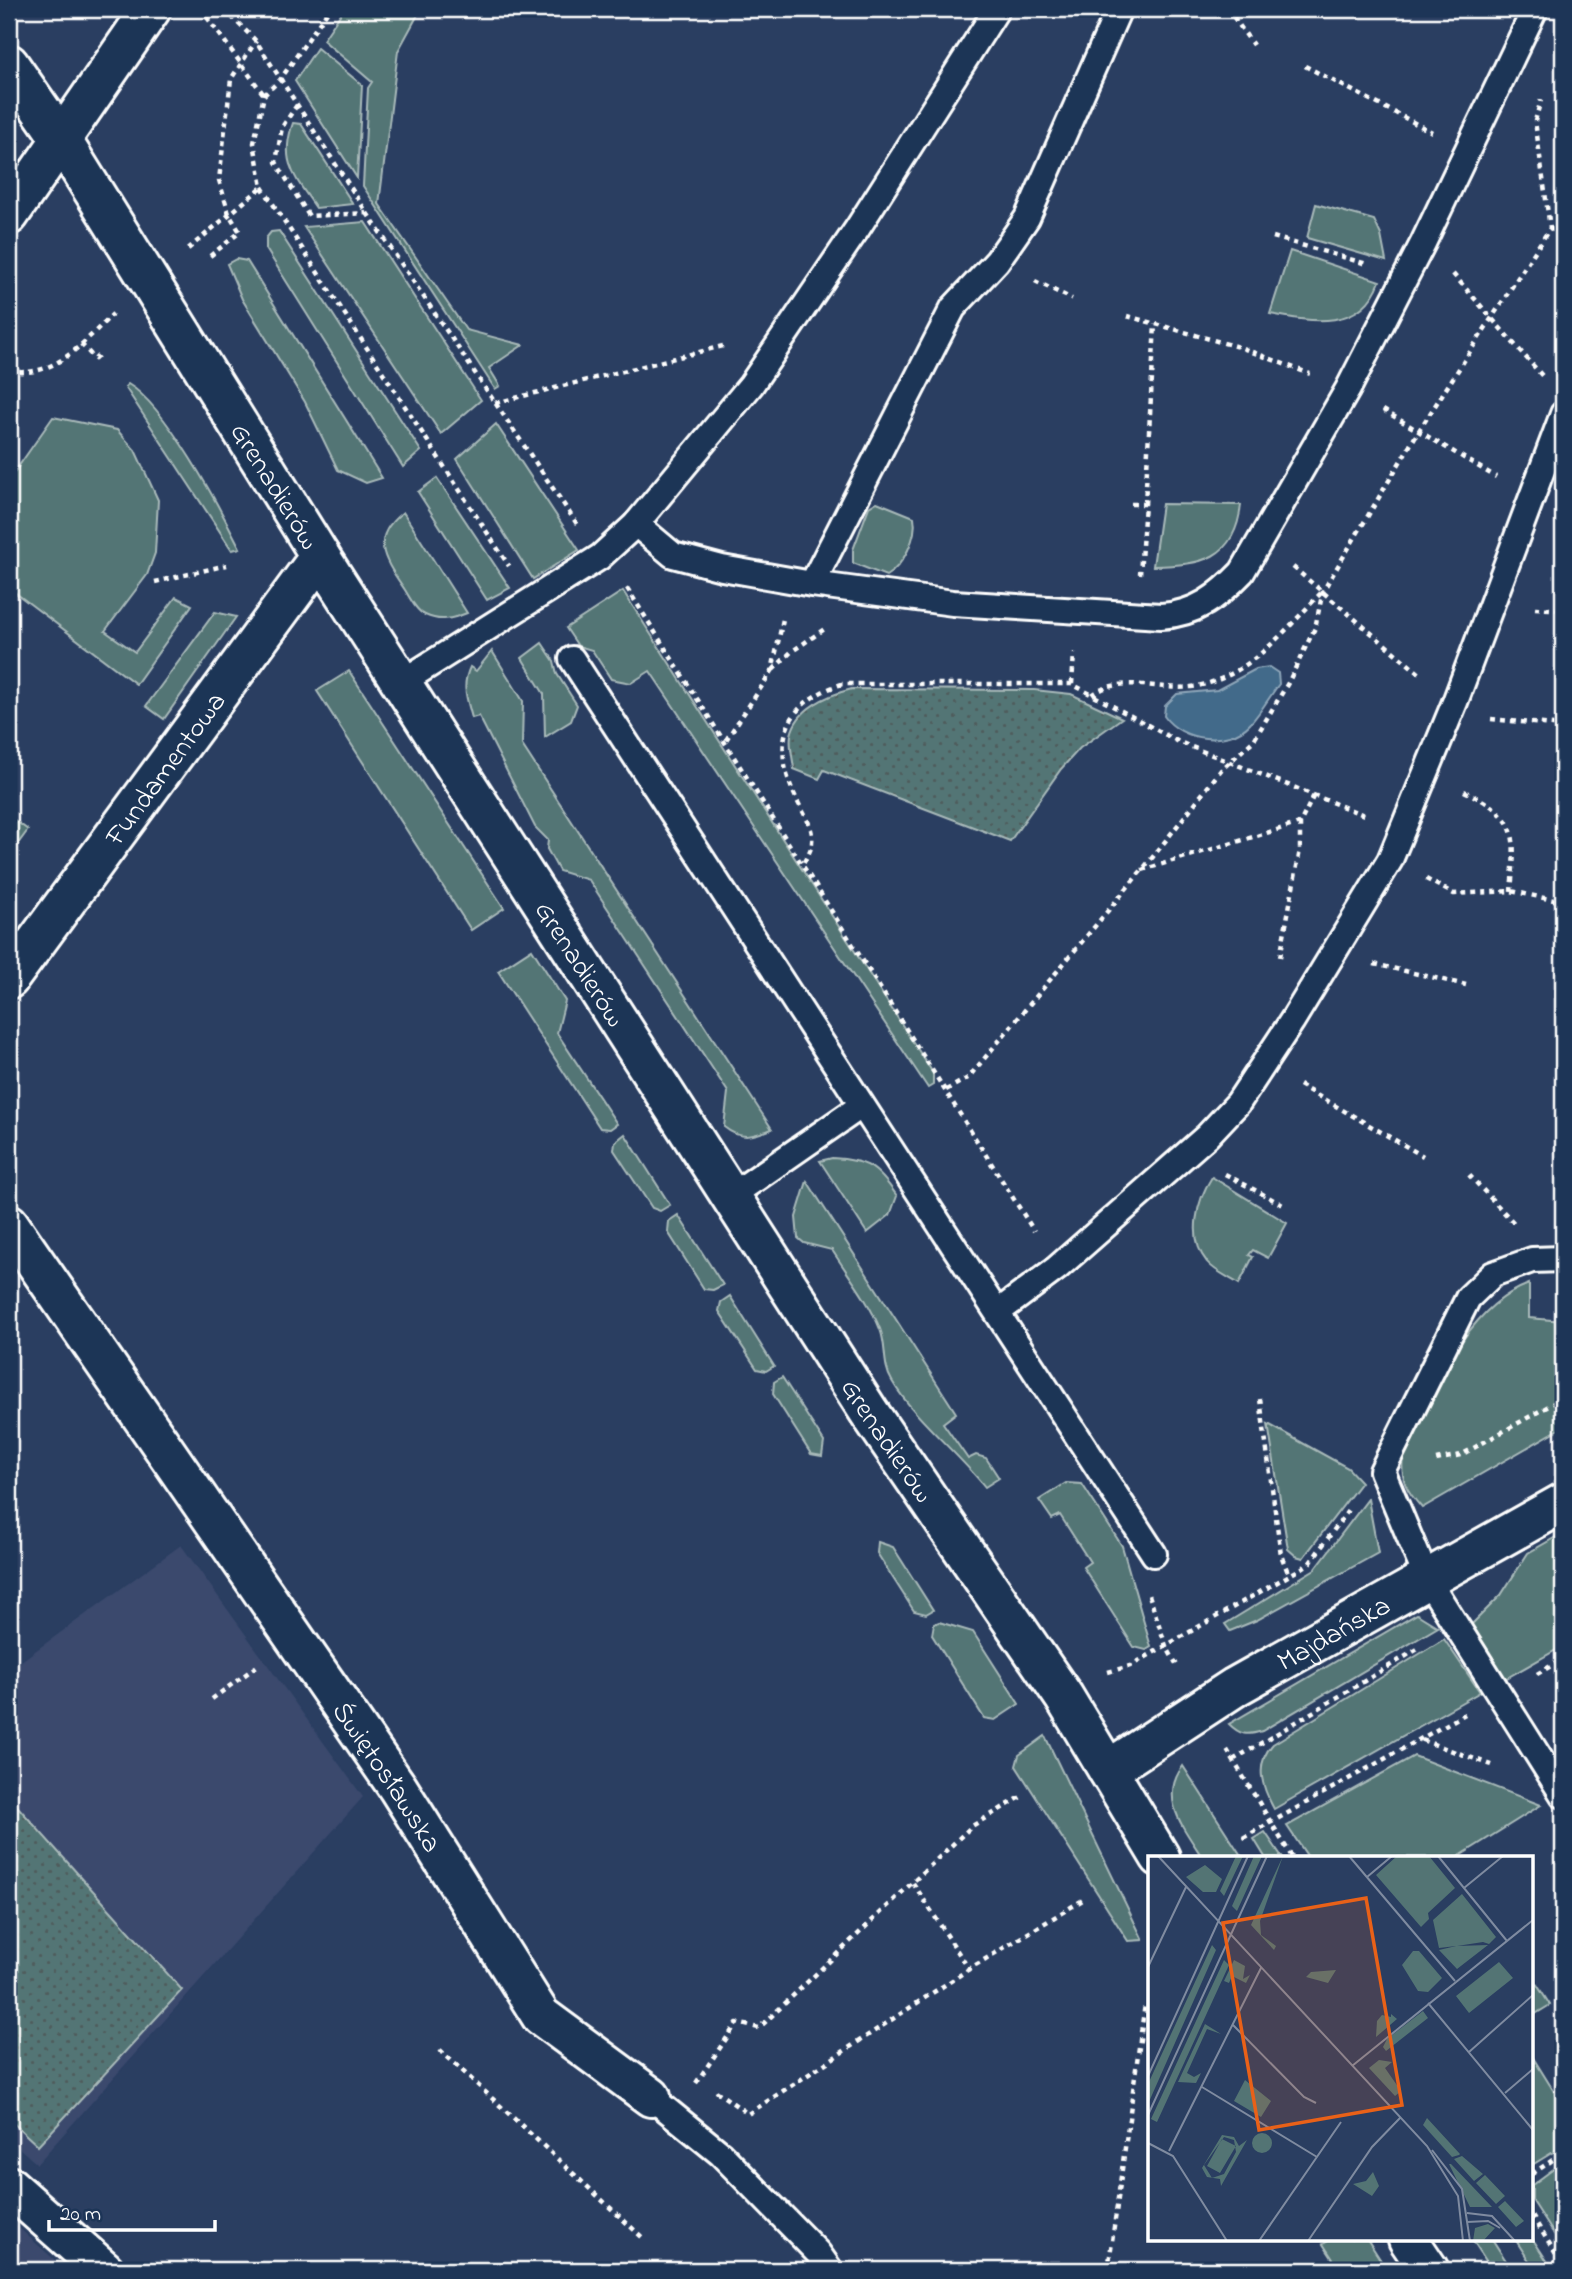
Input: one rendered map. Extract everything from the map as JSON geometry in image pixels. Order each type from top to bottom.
[{"type":"street","points":[[9,215],[151,9]]},
{"type":"street","name":"Grenadierów","points":[[9,64],[61,139],[320,556],[869,1412],[1064,1697],[1159,1856]]},
{"type":"street","name":"Fundamentowa","points":[[9,979],[320,556]]},
{"type":"street","name":"Świętosławska","points":[[9,1224],[398,1788],[541,2016],[663,2106]]},
{"type":"street","name":"Majdańska","points":[[1108,1770],[1235,1687],[1563,1503]]},
{"type":"street","points":[[9,2186],[104,2270]]},
{"type":"street","points":[[1410,2240],[1429,2270]]},
{"type":"lane","points":[[402,682],[600,557],[636,524],[751,385],[857,229],[997,9]]},
{"type":"lane","points":[[802,582],[953,308],[997,261],[1027,218],[1119,9]]},
{"type":"lane","points":[[636,524],[673,555],[722,569],[802,582],[953,604],[1178,615],[1199,607],[1221,594],[1242,572],[1262,543],[1348,389],[1423,243],[1535,9]]},
{"type":"lane","points":[[998,1312],[1057,1268],[1188,1153],[1238,1103],[1261,1063],[1292,1021],[1390,860],[1453,708],[1563,414]]},
{"type":"lane","points":[[572,659],[1154,1554]]},
{"type":"lane","points":[[731,1196],[861,1106]]},
{"type":"lane","points":[[1563,1259],[1532,1260],[1493,1274],[1468,1298],[1382,1471],[1427,1579],[1563,1795]]},
{"type":"lane","name":"Świętosławska","points":[[663,2106],[721,2154],[818,2253],[830,2270]]},
{"type":"path","points":[[201,9],[264,95]]},
{"type":"path","points":[[329,9],[280,80],[264,95],[254,143],[262,187],[531,600]]},
{"type":"path","points":[[1228,9],[1253,45]]},
{"type":"path","points":[[231,16],[256,41],[367,212],[600,557],[634,595],[1057,1268]]},
{"type":"path","points":[[211,256],[240,232],[229,214],[219,180],[231,79],[256,41]]},
{"type":"path","points":[[1305,66],[1466,150]]},
{"type":"path","points":[[1092,695],[1107,684],[1191,687],[1223,678],[1262,653],[1323,591],[1418,432],[1550,228],[1535,121],[1542,98]]},
{"type":"path","points":[[297,105],[282,127],[276,162],[309,216],[367,212]]},
{"type":"path","points":[[9,371],[41,371],[58,365],[149,281],[262,187]]},
{"type":"path","points":[[1550,228],[1563,236]]},
{"type":"path","points":[[1273,237],[1406,276]]},
{"type":"path","points":[[1423,243],[1494,318],[1553,388]]},
{"type":"path","points":[[1127,316],[1242,348],[1348,389],[1418,432],[1531,494]]},
{"type":"path","points":[[1138,614],[1155,324]]},
{"type":"path","points":[[495,403],[789,329]]},
{"type":"path","points":[[81,344],[95,359],[101,353]]},
{"type":"path","points":[[9,418],[18,426]]},
{"type":"path","points":[[1131,504],[1145,504]]},
{"type":"path","points":[[1262,543],[1323,591],[1453,708],[1563,726]]},
{"type":"path","points":[[155,582],[227,565]]},
{"type":"path","points":[[726,740],[772,671],[802,582]]},
{"type":"path","points":[[946,1090],[968,1078],[1229,763],[1254,740],[1289,683],[1314,628],[1323,591]]},
{"type":"path","points":[[1072,684],[1073,672]]},
{"type":"path","points":[[803,863],[813,844],[811,825],[795,796],[782,752],[786,725],[797,710],[822,690],[842,684],[1072,684],[1151,728],[1229,763],[1372,818],[1404,825]]},
{"type":"path","points":[[1425,774],[1492,804],[1507,821],[1515,842],[1511,891]]},
{"type":"path","points":[[1292,1021],[1273,996],[1300,850],[1300,823],[1314,794]]},
{"type":"path","points":[[1141,871],[1300,823]]},
{"type":"path","points":[[1390,860],[1454,894],[1511,891],[1563,902]]},
{"type":"path","points":[[1332,954],[1466,985]]},
{"type":"path","points":[[1261,1063],[1423,1156]]},
{"type":"path","points":[[1188,1153],[1283,1205]]},
{"type":"path","points":[[1469,1175],[1521,1231],[1532,1260]]},
{"type":"path","points":[[1102,1674],[1130,1666],[1309,1564],[1362,1492],[1382,1471],[1461,1455],[1563,1398]]},
{"type":"path","points":[[1260,1399],[1281,1555],[1289,1575]]},
{"type":"path","points":[[1243,1838],[1563,1659]]},
{"type":"path","points":[[212,1699],[265,1660]]},
{"type":"path","points":[[663,2106],[698,2079],[737,2024],[760,2028],[972,1826],[1021,1797]]},
{"type":"path","points":[[912,1883],[969,1969]]},
{"type":"path","points":[[698,2079],[748,2114],[969,1969],[1086,1898]]},
{"type":"path","points":[[1108,2270],[1145,2004]]},
{"type":"path","points":[[440,2050],[644,2239]]},
{"type":"path","points":[[1534,2173],[1563,2153]]},
{"type":"path","points":[[1534,2219],[1563,2265]]},
{"type":"shaded area","points":[[1269,667],[1278,673],[1279,684],[1250,724],[1241,731],[1218,738],[1193,736],[1182,731],[1164,716],[1165,706],[1177,694],[1217,690],[1256,669]]},
{"type":"shaded area","points":[[181,1545],[363,1797],[37,2164],[9,2139],[9,1670]]},
{"type":"shaded area","points":[[9,2219],[66,2270],[9,2270]]},
{"type":"green space","points":[[344,9],[421,9],[398,51],[379,204],[466,330],[523,345],[489,368],[500,386],[495,389],[363,186],[368,88],[372,82],[323,40]]},
{"type":"green space","points":[[317,48],[362,85],[357,178],[295,81]]},
{"type":"green space","points":[[293,123],[301,124],[353,204],[316,208],[291,168],[288,148]]},
{"type":"green space","points":[[1316,204],[1374,220],[1381,235],[1386,261],[1307,238]]},
{"type":"green space","points":[[365,222],[481,400],[441,434],[304,227]]},
{"type":"green space","points":[[279,231],[421,451],[403,467],[266,249],[266,238],[271,232]]},
{"type":"green space","points":[[1290,251],[1380,281],[1372,297],[1348,316],[1319,320],[1270,314]]},
{"type":"green space","points":[[236,259],[247,261],[382,478],[366,483],[338,470],[305,402],[242,299],[227,264]]},
{"type":"green space","points":[[128,384],[159,413],[175,434],[240,548],[232,550],[125,387]]},
{"type":"green space","points":[[53,417],[117,430],[135,450],[158,500],[155,553],[147,575],[105,631],[135,652],[176,597],[192,605],[136,684],[9,588],[9,480]]},
{"type":"green space","points":[[496,424],[579,550],[533,579],[457,459]]},
{"type":"green space","points":[[437,478],[510,588],[487,600],[418,492]]},
{"type":"green space","points":[[877,502],[914,517],[915,525],[908,550],[886,576],[853,563],[853,550],[869,507]]},
{"type":"green space","points":[[1162,504],[1241,505],[1231,538],[1213,556],[1186,564],[1153,566]]},
{"type":"green space","points":[[403,512],[467,613],[441,619],[422,613],[391,569],[383,550],[383,541],[392,522]]},
{"type":"green space","points":[[623,591],[933,1073],[933,1085],[928,1088],[650,671],[631,683],[611,679],[592,650],[578,646],[566,628]]},
{"type":"green space","points":[[215,612],[236,617],[164,719],[146,706]]},
{"type":"green space","points":[[542,643],[554,661],[557,674],[577,705],[571,721],[545,737],[544,694],[522,658]]},
{"type":"green space","points":[[492,651],[523,701],[522,745],[772,1129],[742,1136],[724,1127],[728,1092],[589,880],[559,871],[547,849],[548,840],[535,827],[479,716],[472,718],[466,692],[467,674],[470,667],[476,671]]},
{"type":"green space","points":[[349,671],[504,908],[471,930],[317,691]]},
{"type":"green space","points":[[852,689],[1034,690],[1071,694],[1122,718],[1080,748],[1061,769],[1010,841],[824,770],[819,779],[794,769],[791,735],[800,717],[824,699]]},
{"type":"green space","points":[[9,816],[28,830],[9,856]]},
{"type":"green space","points":[[532,949],[565,1001],[557,1033],[617,1124],[610,1129],[600,1128],[498,971]]},
{"type":"green space","points":[[625,1134],[670,1205],[660,1211],[652,1208],[614,1150],[615,1142]]},
{"type":"green space","points":[[832,1158],[855,1161],[870,1167],[897,1196],[890,1215],[867,1233],[820,1161]]},
{"type":"green space","points":[[1212,1177],[1287,1223],[1268,1258],[1253,1250],[1249,1255],[1253,1257],[1239,1284],[1207,1262],[1197,1242],[1196,1219],[1202,1197]]},
{"type":"green space","points":[[807,1181],[956,1413],[943,1423],[968,1459],[976,1455],[986,1458],[999,1478],[985,1487],[911,1408],[892,1381],[887,1369],[882,1335],[875,1319],[832,1250],[804,1243],[798,1238],[796,1217]]},
{"type":"green space","points":[[678,1215],[723,1285],[713,1290],[704,1289],[668,1232],[669,1221]]},
{"type":"green space","points":[[1529,1284],[1529,1318],[1563,1321],[1563,1427],[1422,1508],[1405,1484],[1402,1472],[1403,1456],[1438,1382],[1467,1334],[1485,1313],[1505,1296]]},
{"type":"green space","points":[[730,1296],[774,1366],[766,1371],[757,1369],[719,1311],[721,1302]]},
{"type":"green space","points":[[782,1377],[824,1442],[822,1456],[811,1454],[773,1394],[774,1382]]},
{"type":"green space","points":[[1268,1424],[1348,1468],[1361,1482],[1303,1558],[1288,1549]]},
{"type":"green space","points":[[1066,1483],[1082,1484],[1122,1546],[1151,1647],[1146,1650],[1134,1647],[1083,1567],[1090,1562],[1060,1515],[1052,1519],[1039,1500]]},
{"type":"green space","points":[[1368,1499],[1378,1553],[1257,1620],[1230,1631],[1225,1624],[1315,1569]]},
{"type":"green space","points":[[1563,1533],[1563,1646],[1505,1679],[1471,1625],[1501,1595],[1528,1553]]},
{"type":"green space","points":[[878,1542],[893,1547],[933,1610],[926,1614],[914,1611],[877,1553]]},
{"type":"green space","points":[[1417,1614],[1438,1627],[1262,1731],[1244,1733],[1229,1724]]},
{"type":"green space","points":[[939,1622],[973,1632],[1019,1704],[995,1720],[984,1718],[932,1635],[934,1624]]},
{"type":"green space","points":[[1444,1639],[1480,1692],[1274,1809],[1262,1776],[1263,1760],[1273,1744]]},
{"type":"green space","points":[[1045,1736],[1143,1940],[1128,1941],[1016,1766],[1019,1755]]},
{"type":"green space","points":[[1414,1756],[1541,1805],[1460,1856],[1307,1856],[1287,1826]]},
{"type":"green space","points":[[1183,1766],[1241,1856],[1201,1856],[1176,1813],[1173,1790]]},
{"type":"green space","points":[[9,1797],[182,1990],[38,2146],[9,2119]]},
{"type":"green space","points":[[1265,1832],[1281,1856],[1264,1856],[1254,1839]]},
{"type":"green space","points":[[1534,1980],[1550,2005],[1534,2015]]},
{"type":"green space","points":[[1534,2059],[1563,2106],[1563,2146],[1534,2164]]},
{"type":"green space","points":[[1563,2162],[1563,2248],[1534,2203],[1534,2184]]},
{"type":"green space","points":[[1330,2240],[1368,2240],[1387,2270],[1340,2270],[1323,2244]]},
{"type":"green space","points":[[1473,2240],[1493,2240],[1512,2270],[1492,2270]]},
{"type":"green space","points":[[1516,2240],[1533,2240],[1553,2270],[1535,2270]]}]
